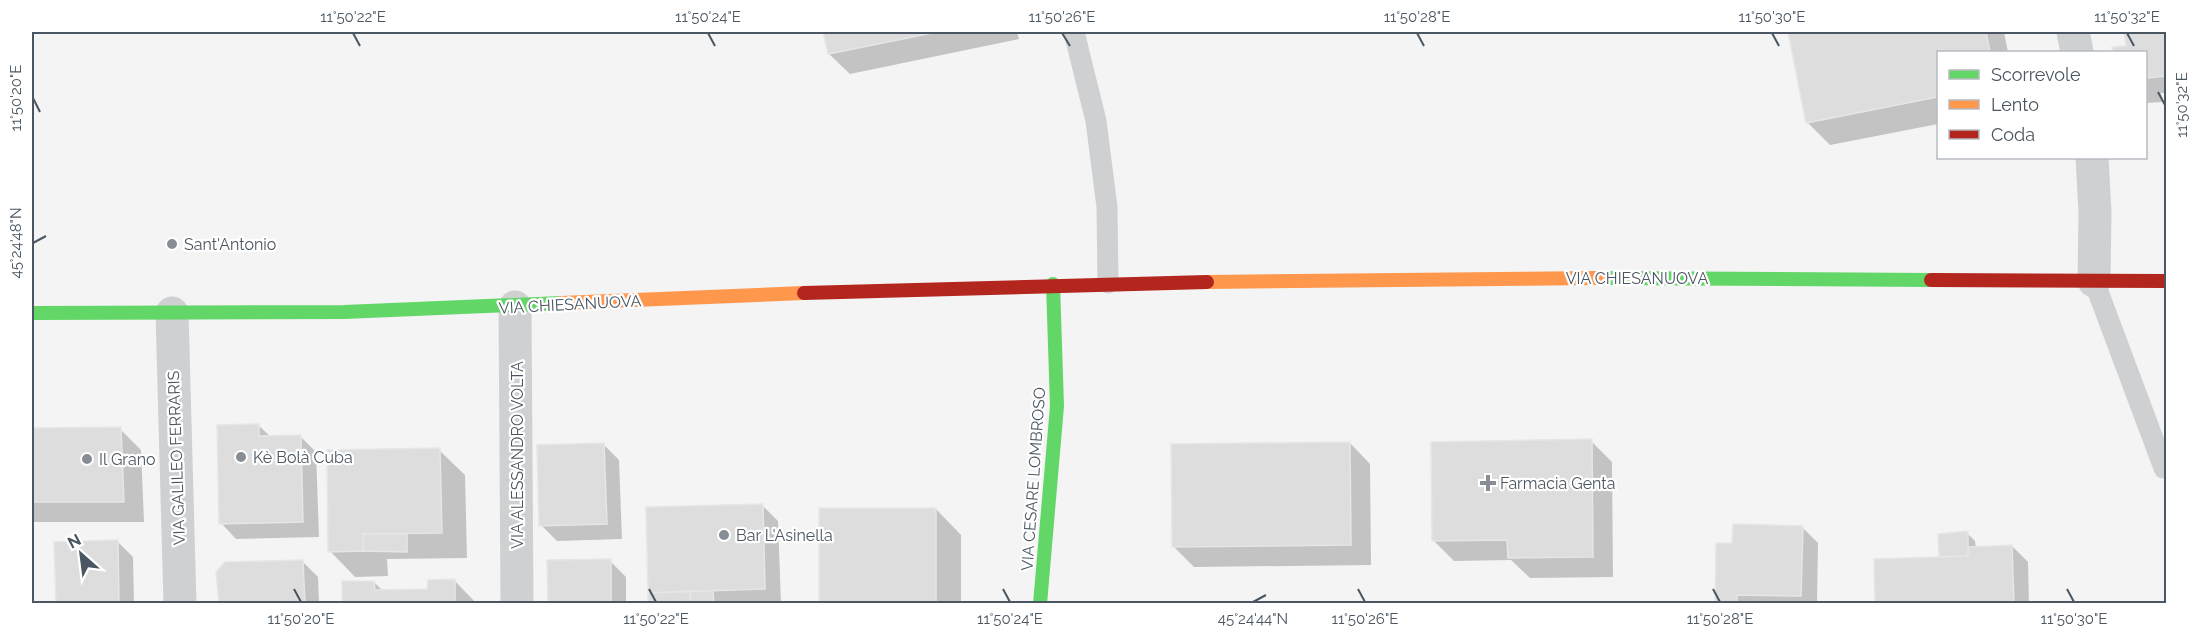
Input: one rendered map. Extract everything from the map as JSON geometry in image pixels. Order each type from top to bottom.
[{"type":"main road","name":"VIA CHIESANUOVA","points":[[32,312],[344,312],[515,307],[769,294],[1108,283],[1596,278],[2166,281]]},
{"type":"main road","name":"VIA CESARE LOMBROSO","points":[[1040,603],[1057,406],[1053,284]]},
{"type":"street","points":[[2073,32],[2077,51]]},
{"type":"street","points":[[2092,159],[2095,212],[2094,281]]},
{"type":"street","name":"VIA ALESSANDRO VOLTA","points":[[515,307],[517,603]]},
{"type":"street","name":"VIA GALILEO FERRARIS","points":[[172,313],[180,603]]},
{"type":"street","points":[[1040,603],[1046,603]]},
{"type":"lane","points":[[1074,32],[1096,121],[1107,207],[1108,283]]},
{"type":"lane","points":[[2094,281],[2126,371],[2166,468]]},
{"type":"building","points":[[823,32],[937,32],[828,54]]},
{"type":"building","points":[[1788,32],[1986,32],[1990,51],[1937,51],[1937,97],[1806,123]]},
{"type":"building","points":[[2124,32],[2166,32],[2166,76],[2147,78],[2147,51],[2113,51],[2112,47],[2126,46]]},
{"type":"building","points":[[259,424],[259,436],[301,435],[303,522],[219,524],[217,425]]},
{"type":"building","points":[[121,427],[124,502],[32,502],[32,428]]},
{"type":"building","points":[[1592,439],[1593,557],[1508,558],[1507,540],[1432,541],[1431,442]]},
{"type":"building","points":[[1350,442],[1351,545],[1172,547],[1171,444]]},
{"type":"building","points":[[604,443],[607,524],[539,526],[537,445]]},
{"type":"building","points":[[440,448],[442,533],[363,534],[363,551],[328,552],[327,450]]},
{"type":"building","points":[[763,504],[765,589],[648,593],[646,507]]},
{"type":"building","points":[[819,508],[936,508],[936,604],[819,604]]},
{"type":"building","points":[[1733,524],[1803,526],[1801,596],[1737,595],[1737,604],[1715,604],[1716,543],[1732,543]]},
{"type":"building","points":[[1968,531],[1968,556],[1939,557],[1938,534]]},
{"type":"building","points":[[363,534],[407,534],[407,552],[363,551]]},
{"type":"building","points":[[118,540],[119,604],[56,604],[54,542]]},
{"type":"building","points":[[2012,545],[2014,604],[1875,604],[1874,559],[1968,556],[1968,547]]},
{"type":"building","points":[[611,559],[611,604],[548,604],[547,560]]},
{"type":"building","points":[[303,560],[305,604],[219,604],[216,572],[225,562]]},
{"type":"building","points":[[455,579],[455,604],[342,604],[342,581],[374,581],[375,590],[427,589],[428,580]]},
{"type":"building","points":[[690,591],[713,591],[714,604],[691,604]]},
{"type":"building","points":[[690,591],[691,604],[648,604],[648,593]]},
{"type":"traffic: fast","points":[[1598,278],[1931,280]]},
{"type":"traffic: fast","points":[[1040,604],[1057,406],[1053,284]]},
{"type":"traffic: fast","points":[[32,313],[344,312],[561,303]]},
{"type":"traffic: slow","points":[[1207,282],[1598,278]]},
{"type":"traffic: slow","points":[[561,303],[804,293]]},
{"type":"traffic: jam","points":[[1931,280],[2166,281]]},
{"type":"traffic: jam","points":[[804,293],[1207,282]]},
{"type":"place","name":"Sant'Antonio","points":[[172,244]]},
{"type":"place","name":"Kè Bolà Cuba","points":[[241,457]]},
{"type":"place","name":"Il Grano","points":[[87,459]]},
{"type":"place","name":"Farmacia Genta","points":[[1488,483]]},
{"type":"place","name":"Bar L'Asinella","points":[[724,535]]}]
